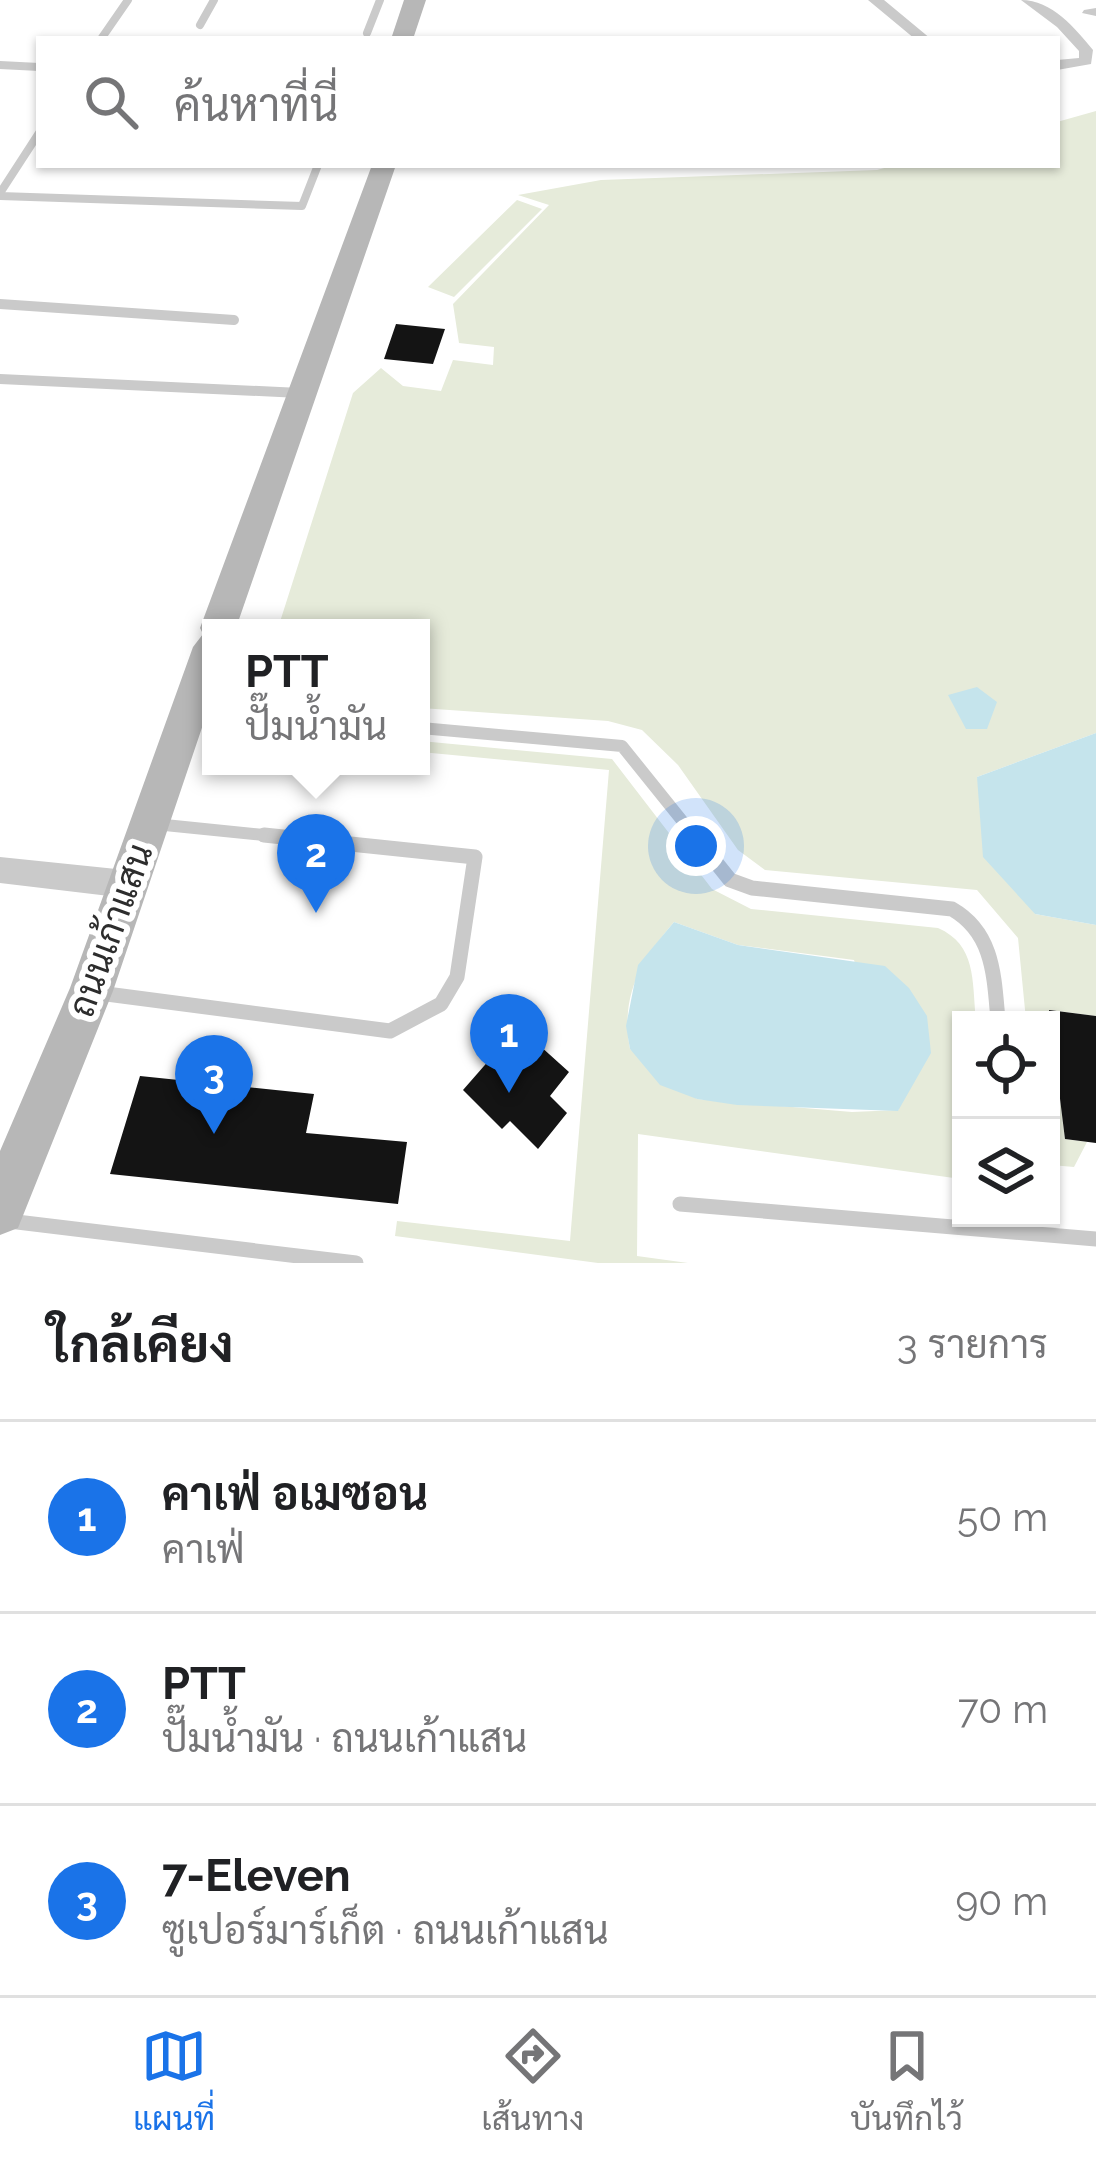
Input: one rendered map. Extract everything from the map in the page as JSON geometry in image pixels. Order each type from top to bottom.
[{"type":"main road","points":[[403,36],[415,0]]},
{"type":"main road","points":[[221,619],[383,168]]},
{"type":"main road","name":"ถนนเก้าแสน","points":[[0,1210],[91,992],[148,824],[200,711]]},
{"type":"street","points":[[875,0],[920,36]]},
{"type":"street","points":[[1028,0],[1086,50],[1086,61],[1060,65]]},
{"type":"street","points":[[0,870],[126,884]]},
{"type":"lane","points":[[103,36],[128,0]]},
{"type":"lane","points":[[200,25],[214,0]]},
{"type":"lane","points":[[367,33],[380,0]]},
{"type":"lane","points":[[0,65],[36,67]]},
{"type":"lane","points":[[0,195],[36,138]]},
{"type":"lane","points":[[0,195],[302,206],[317,168]]},
{"type":"lane","points":[[0,304],[234,320]]},
{"type":"lane","points":[[0,379],[301,393]]},
{"type":"lane","points":[[430,729],[622,746],[730,880],[752,888],[952,909],[966,915],[982,932],[990,954],[997,1011]]},
{"type":"lane","points":[[91,992],[390,1031],[441,1004],[457,977],[475,857],[148,824]]},
{"type":"lane","points":[[680,1204],[952,1221]]},
{"type":"lane","points":[[0,1220],[356,1263]]},
{"type":"lane","points":[[1033,1227],[1096,1239]]},
{"type":"green space","points":[[1096,111],[1096,733],[977,777],[1035,914],[1096,925],[1096,1016],[1025,1011],[1018,938],[977,890],[765,870],[738,850],[678,765],[642,730],[608,721],[430,709],[430,619],[281,619],[353,393],[381,368],[403,386],[441,391],[453,360],[493,365],[494,347],[459,343],[453,304],[549,205],[518,195],[601,180],[884,168],[1060,168],[1060,121]]},
{"type":"green space","points":[[517,200],[542,209],[454,297],[428,287]]},
{"type":"green space","points":[[430,742],[612,759],[712,889],[751,909],[938,928],[960,944],[970,966],[975,1011],[952,1011],[952,1178],[638,1134],[637,1256],[688,1263],[598,1263],[395,1236],[397,1221],[570,1241],[609,770],[430,753]],"holes":[[[674,922],[738,945],[854,960],[899,1110],[852,1112],[697,1099],[630,1049],[631,995],[652,951]]]},
{"type":"green space","points":[[1060,1099],[1065,1139],[1087,1142],[1074,1167],[1060,1166]]},
{"type":"water","points":[[977,687],[997,702],[987,729],[966,729],[948,695]]},
{"type":"water","points":[[1096,733],[1096,925],[1035,914],[983,857],[977,777]]},
{"type":"water","points":[[674,922],[738,945],[885,966],[909,988],[927,1016],[931,1053],[898,1111],[737,1105],[697,1099],[660,1085],[630,1049],[626,1026],[638,965]]},
{"type":"building","points":[[396,324],[445,329],[433,364],[384,359]]},
{"type":"building","points":[[1060,1011],[1096,1016],[1096,1143],[1065,1139]]},
{"type":"building","points":[[529,1036],[569,1072],[550,1096],[567,1113],[538,1149],[510,1121],[502,1129],[463,1090],[498,1050],[508,1060]]},
{"type":"building","points":[[140,1076],[314,1094],[306,1133],[407,1142],[398,1204],[110,1174]]},
{"type":"place","name":"PTT","points":[[316,913]]},
{"type":"place","name":"คาเฟ่ อเมซอน","points":[[509,1093]]},
{"type":"place","name":"7-Eleven","points":[[214,1134]]}]
